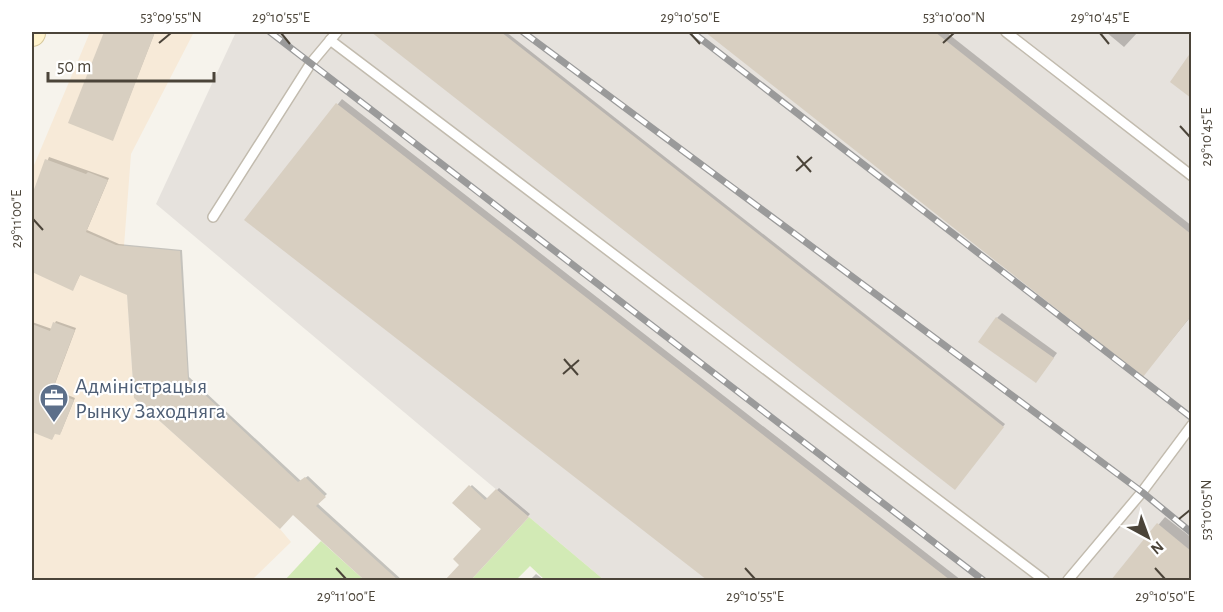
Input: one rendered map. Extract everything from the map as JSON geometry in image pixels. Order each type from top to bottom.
[{"type":"lane","points":[[213,217],[311,63],[337,32]]},
{"type":"lane","points":[[1006,32],[1191,176]]},
{"type":"lane","points":[[330,40],[1044,580]]},
{"type":"lane","points":[[1068,580],[1142,492],[1191,425]]},
{"type":"shaded area","points":[[90,32],[194,32],[131,154],[124,246],[134,398],[280,529],[291,542],[252,580],[32,580],[32,170]]},
{"type":"shaded area","points":[[236,32],[1191,32],[1191,580],[604,580],[156,204]]},
{"type":"green space","points":[[529,517],[604,580],[545,580],[530,566],[516,580],[471,580]]},
{"type":"green space","points":[[321,541],[364,580],[285,580]]},
{"type":"building","points":[[104,32],[155,32],[113,141],[68,123]]},
{"type":"building","points":[[371,32],[501,32],[1004,427],[955,490]]},
{"type":"building","points":[[705,32],[935,32],[1191,234],[1191,316],[1143,377]]},
{"type":"building","points":[[1191,52],[1191,98],[1170,82]]},
{"type":"building","points":[[336,103],[950,580],[707,580],[244,220]]},
{"type":"building","points":[[45,159],[108,180],[86,232],[116,245],[180,251],[188,379],[298,482],[305,477],[326,497],[316,506],[398,580],[364,580],[293,515],[280,529],[134,398],[127,295],[80,275],[73,291],[32,272],[32,195]]},
{"type":"building","points":[[996,317],[1054,358],[1036,383],[978,342]]},
{"type":"building","points":[[53,322],[75,330],[52,391],[74,400],[60,435],[55,434],[52,440],[32,432],[32,324],[50,331]]},
{"type":"building","points":[[469,485],[485,500],[496,489],[529,517],[471,580],[445,580],[459,565],[453,559],[481,529],[452,503]]},
{"type":"building","points":[[1157,523],[1191,551],[1191,580],[1111,580]]},
{"type":"railway","points":[[270,32],[983,580]]},
{"type":"railway","points":[[523,32],[1142,492],[1192,533]]},
{"type":"railway","points":[[692,32],[1192,418]]},
{"type":"place","name":"Адміністрацыя Рынку Заходняга","points":[[54,424]]}]
